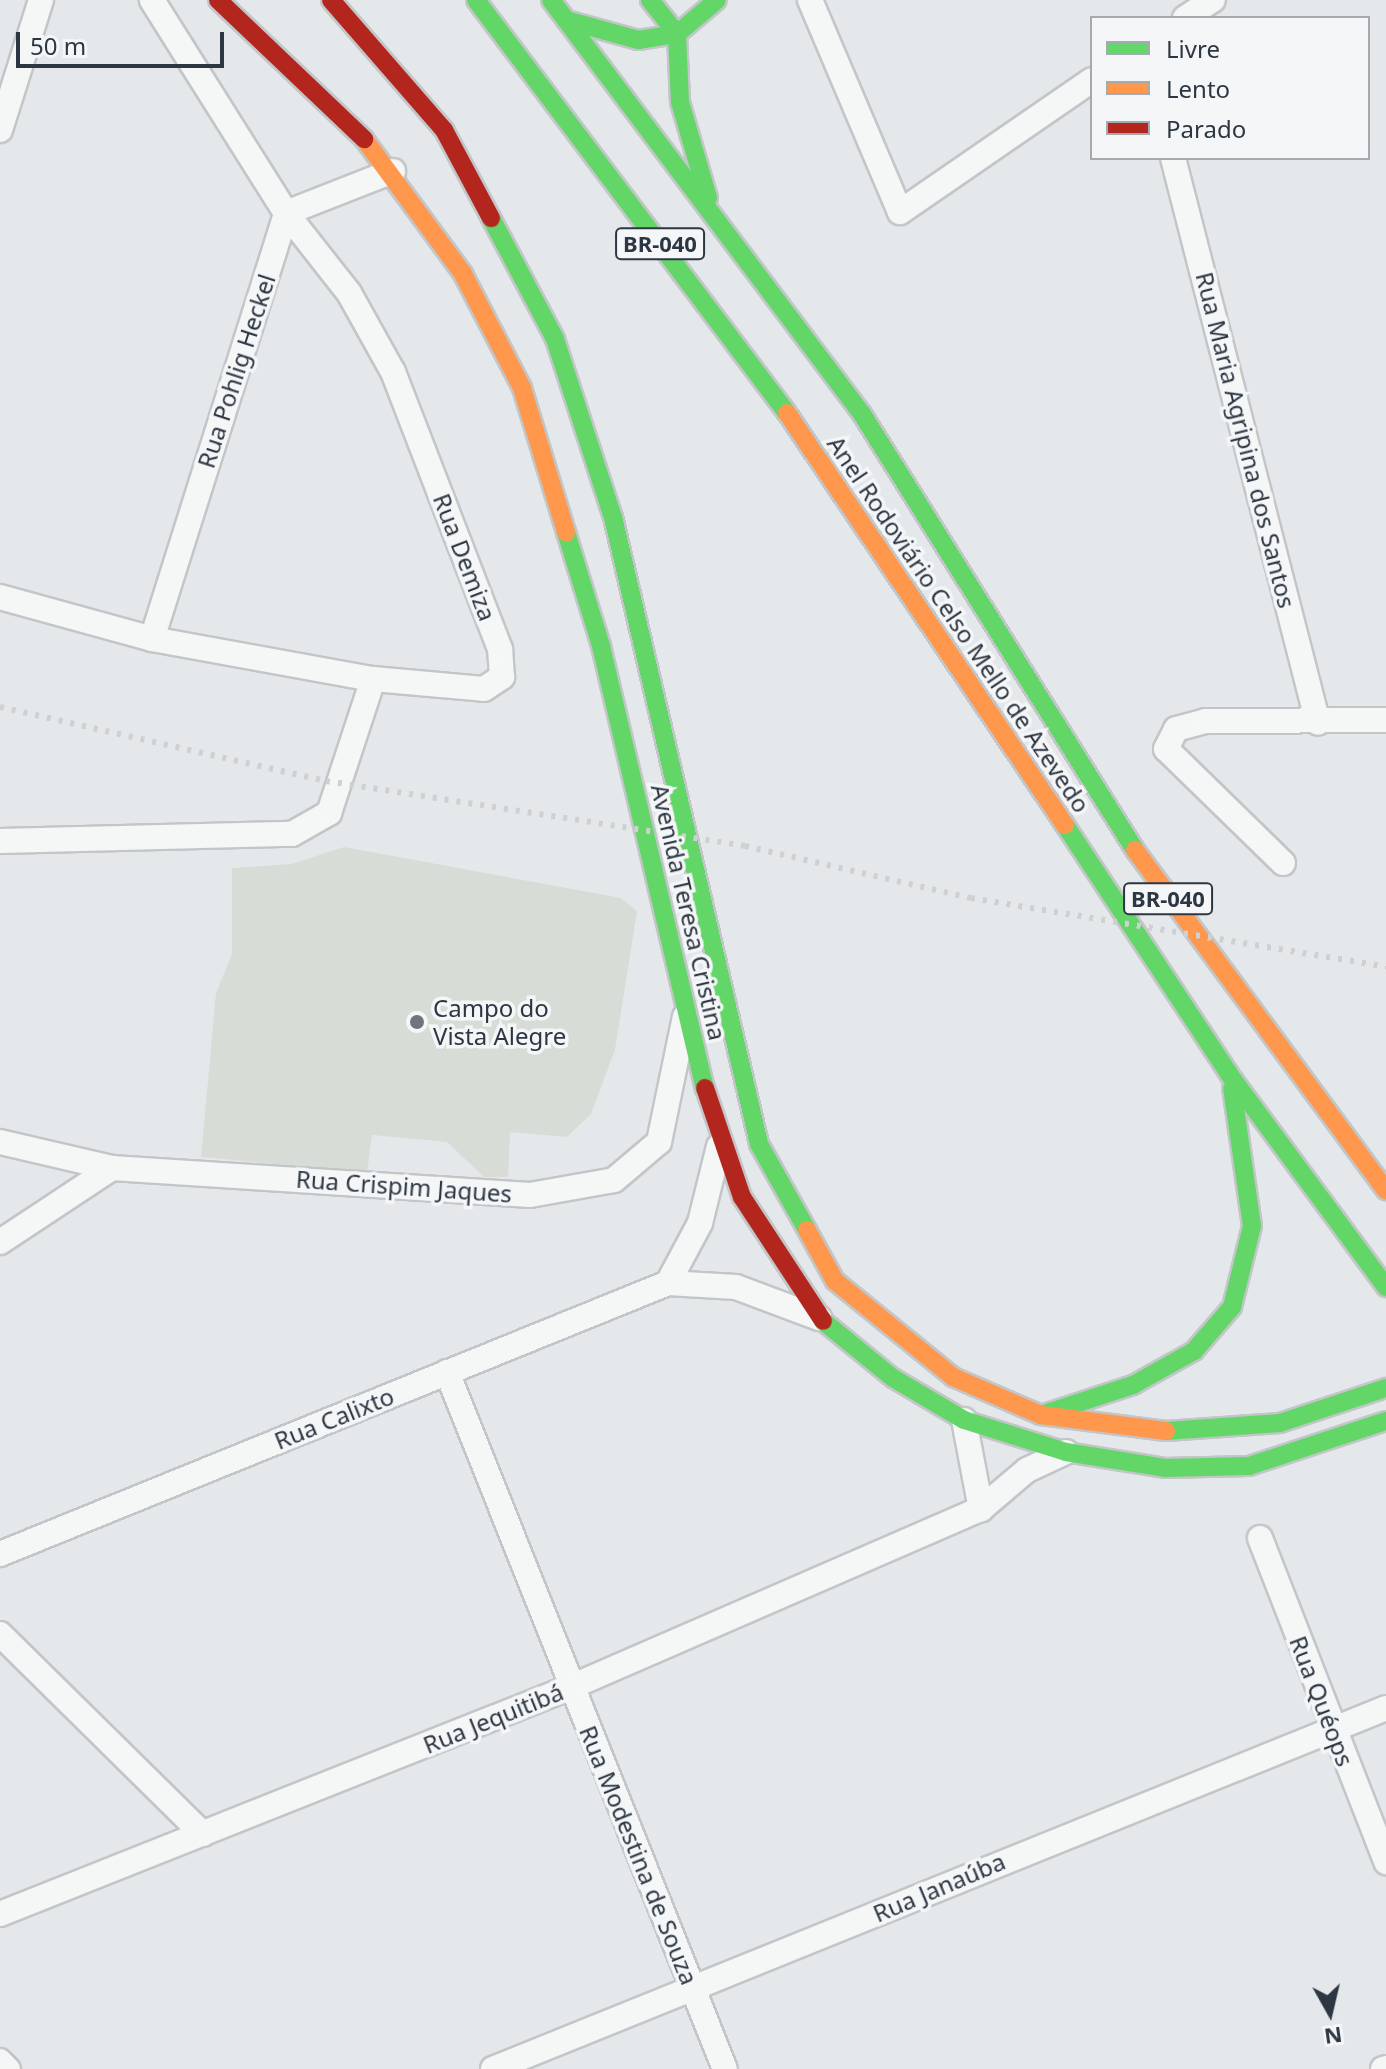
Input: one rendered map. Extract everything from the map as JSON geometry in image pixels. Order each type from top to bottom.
[{"type":"main road","name":"Avenida Teresa Cristina","points":[[218,0],[317,87],[393,171],[463,274],[522,388],[601,646],[719,1146],[758,1225],[819,1318],[893,1378],[964,1420],[1066,1452],[1165,1468],[1249,1466],[1386,1421]]},
{"type":"main road","name":"Avenida Teresa Cristina","points":[[331,0],[444,130],[555,339],[613,517],[759,1144],[791,1212],[835,1281],[953,1377],[1041,1415],[1170,1432],[1280,1423],[1386,1388]]},
{"type":"main road","name":"Anel Rodoviário Celso Mello de Azevedo","points":[[476,0],[844,489],[1229,1074],[1386,1287]]},
{"type":"main road","name":"Anel Rodoviário Celso Mello de Azevedo","points":[[551,0],[710,207],[862,414],[1214,966],[1386,1190]]},
{"type":"main road","points":[[650,0],[677,34],[680,102],[710,207]]},
{"type":"main road","points":[[566,20],[610,37],[677,34],[717,0]]},
{"type":"main road","points":[[1214,966],[1343,1096]]},
{"type":"main road","points":[[1041,1415],[1133,1385],[1194,1351],[1232,1307],[1252,1226],[1229,1074]]},
{"type":"street","points":[[0,130],[41,0]]},
{"type":"street","name":"Rua Demiza","points":[[0,597],[152,639],[373,679],[484,689],[502,677],[500,649],[393,372],[349,293],[286,213],[152,0]]},
{"type":"street","points":[[810,0],[900,212],[1090,81]]},
{"type":"street","points":[[1188,16],[1213,0]]},
{"type":"street","name":"Rua Maria Agripina dos Santos","points":[[1174,160],[1318,723]]},
{"type":"street","points":[[286,213],[393,171]]},
{"type":"street","name":"Rua Pohlig Heckel","points":[[152,639],[286,213]]},
{"type":"street","points":[[1,840],[292,834],[329,813],[373,679]]},
{"type":"street","points":[[1283,863],[1166,749],[1176,729],[1205,721],[1318,723],[1386,720]]},
{"type":"street","name":"Rua Crispim Jaques","points":[[0,1142],[112,1168],[530,1195],[614,1180],[659,1142],[687,1007]]},
{"type":"street","points":[[668,1283],[700,1223],[719,1146]]},
{"type":"street","points":[[0,1242],[112,1168]]},
{"type":"street","name":"Rua Calixto","points":[[0,1554],[668,1283],[736,1287],[819,1318]]},
{"type":"street","name":"Rua Modestina de Souza","points":[[447,1372],[725,2069]]},
{"type":"street","points":[[964,1420],[981,1509]]},
{"type":"street","name":"Rua Jequitibá","points":[[0,1914],[571,1687],[981,1509],[1027,1470],[1066,1452]]},
{"type":"street","name":"Rua Quéops","points":[[1260,1538],[1386,1862]]},
{"type":"street","points":[[0,1634],[203,1834]]},
{"type":"street","name":"Rua Janaúba","points":[[493,2069],[1386,1708]]},
{"type":"street","points":[[0,2061],[8,2069]]},
{"type":"shaded area","name":"Campo do Vista Alegre","points":[[344,847],[621,898],[637,911],[615,1050],[591,1114],[567,1137],[510,1132],[508,1177],[484,1177],[447,1142],[372,1135],[367,1173],[201,1157],[216,993],[232,954],[232,868],[292,864]]},
{"type":"railway","points":[[0,707],[326,781],[745,846],[971,898],[1386,967]]},
{"type":"traffic: fast","points":[[476,0],[787,413]]},
{"type":"traffic: fast","points":[[551,0],[862,414],[1135,850]]},
{"type":"traffic: fast","points":[[650,0],[677,34]]},
{"type":"traffic: fast","points":[[566,20],[638,40],[677,34],[717,0]]},
{"type":"traffic: fast","points":[[677,34],[680,102],[708,198]]},
{"type":"traffic: fast","points":[[491,218],[555,339],[613,517],[759,1144],[807,1230]]},
{"type":"traffic: fast","points":[[566,532],[601,646],[705,1088]]},
{"type":"traffic: fast","points":[[1065,825],[1229,1074],[1386,1287]]},
{"type":"traffic: fast","points":[[1041,1415],[1133,1385],[1194,1351],[1232,1307],[1252,1226],[1232,1088]]},
{"type":"traffic: fast","points":[[823,1321],[893,1378],[964,1420],[1066,1452],[1165,1468],[1249,1466],[1386,1421]]},
{"type":"traffic: fast","points":[[1166,1431],[1280,1423],[1386,1388]]},
{"type":"traffic: slow","points":[[364,139],[463,274],[522,388],[566,532]]},
{"type":"traffic: slow","points":[[787,413],[1065,825]]},
{"type":"traffic: slow","points":[[1135,850],[1386,1190]]},
{"type":"traffic: slow","points":[[807,1230],[835,1281],[953,1377],[1041,1415],[1166,1431]]},
{"type":"traffic: jam","points":[[218,0],[364,139]]},
{"type":"traffic: jam","points":[[331,0],[444,130],[491,218]]},
{"type":"traffic: jam","points":[[705,1088],[742,1197],[823,1321]]},
{"type":"place","name":"Campo do Vista Alegre","points":[[417,1022]]}]
